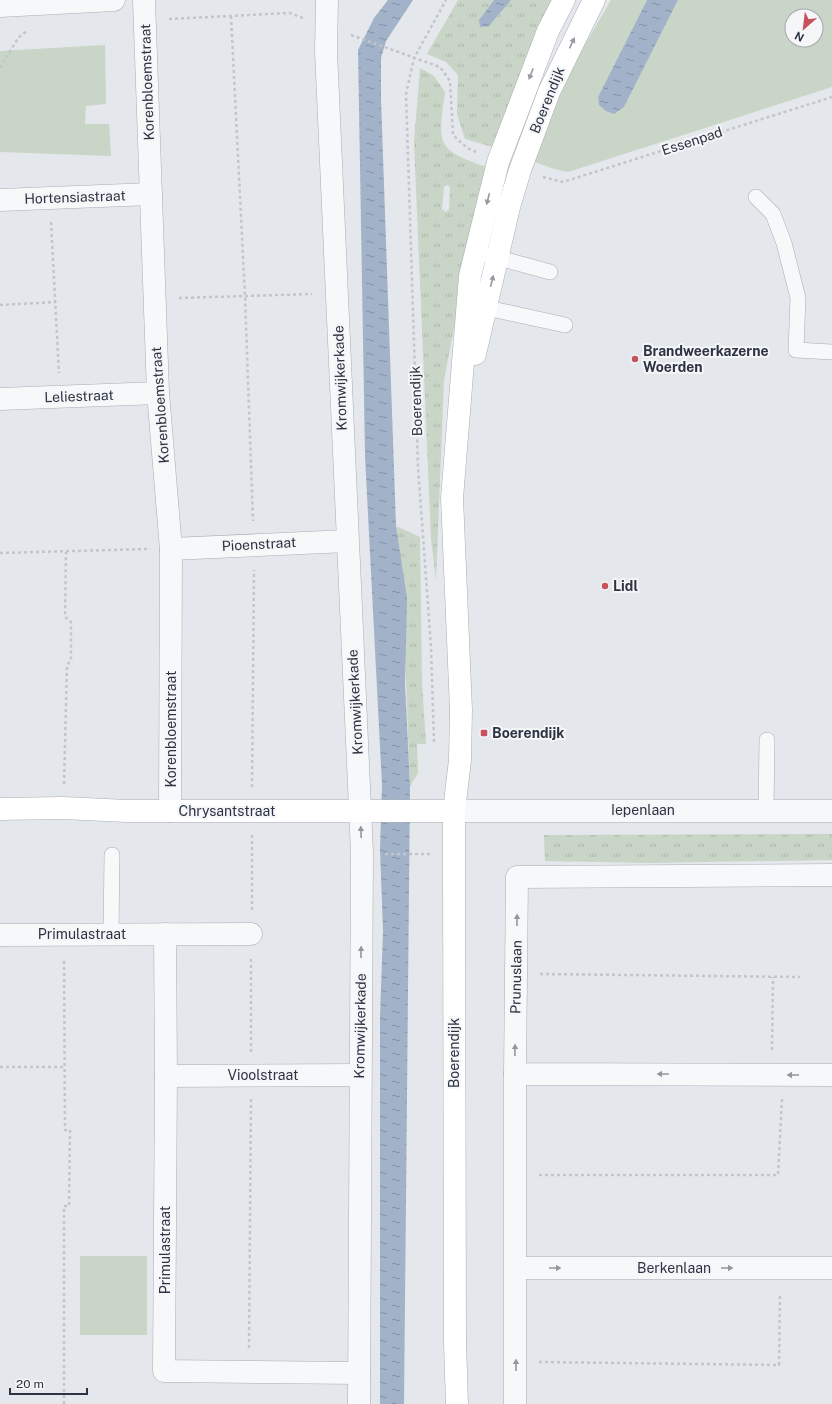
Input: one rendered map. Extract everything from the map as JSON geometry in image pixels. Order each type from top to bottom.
[{"type":"main road","name":"Boerendijk","points":[[477,306],[470,276],[498,162],[548,31],[564,0]]},
{"type":"main road","name":"Boerendijk","points":[[457,1404],[455,1343],[454,811],[460,760],[461,710],[452,498],[460,414],[477,306],[498,258],[509,207],[520,170],[548,92],[594,0]]},
{"type":"main road","name":"Chrysantstraat","points":[[0,809],[63,808],[252,812],[410,810],[454,811]]},
{"type":"street","points":[[1,4],[114,0]]},
{"type":"street","name":"Korenbloemstraat","points":[[144,0],[158,393],[171,548],[170,811]]},
{"type":"street","name":"Kromwijkerkade","points":[[327,0],[326,51],[347,541],[368,811],[362,853],[359,1404]]},
{"type":"street","name":"Hortensiastraat","points":[[0,200],[151,194]]},
{"type":"street","name":"Leliestraat","points":[[0,399],[60,398],[158,393]]},
{"type":"street","name":"Pioenstraat","points":[[171,548],[347,541]]},
{"type":"street","name":"Iepenlaan","points":[[454,811],[832,811]]},
{"type":"street","name":"Prunuslaan","points":[[515,1074],[517,877],[832,875]]},
{"type":"street","name":"Primulastraat","points":[[165,934],[166,1076],[164,1371],[359,1373]]},
{"type":"street","name":"Primulastraat","points":[[0,935],[251,934]]},
{"type":"street","points":[[515,1404],[515,1074],[832,1075]]},
{"type":"street","name":"Vioolstraat","points":[[166,1076],[360,1075]]},
{"type":"street","name":"Berkenlaan","points":[[516,1268],[832,1268]]},
{"type":"lane","points":[[756,197],[773,214],[785,250],[798,298],[796,350],[832,352]]},
{"type":"lane","points":[[475,252],[550,272]]},
{"type":"lane","points":[[477,306],[565,325]]},
{"type":"lane","points":[[766,810],[767,740]]},
{"type":"lane","points":[[111,934],[112,855]]},
{"type":"path","name":"Boerendijk","points":[[434,749],[431,647],[418,467],[406,94],[414,58],[446,0]]},
{"type":"path","points":[[231,16],[245,296],[254,544],[252,812]]},
{"type":"path","points":[[353,36],[440,67],[450,81],[453,135],[467,148],[498,162]]},
{"type":"path","name":"Essenpad","points":[[552,180],[563,182],[832,97]]},
{"type":"path","points":[[49,198],[56,302],[60,398]]},
{"type":"path","points":[[155,299],[337,293]]},
{"type":"path","points":[[0,305],[56,302]]},
{"type":"path","points":[[0,553],[171,548]]},
{"type":"path","points":[[63,808],[67,665],[71,660],[71,622],[65,617],[66,552]]},
{"type":"path","points":[[249,1372],[252,834]]},
{"type":"path","points":[[380,854],[433,854]]},
{"type":"path","points":[[64,934],[64,1130],[70,1130],[69,1206],[64,1206],[64,1404]]},
{"type":"path","points":[[516,974],[800,977]]},
{"type":"path","points":[[515,1175],[778,1175],[778,1074],[773,977]]},
{"type":"path","points":[[0,1067],[64,1067]]},
{"type":"path","points":[[516,1362],[779,1365],[781,1268]]},
{"type":"green space","points":[[458,0],[494,0],[479,20],[489,26],[511,0],[556,0],[496,148],[465,139],[457,114],[458,75],[446,62],[427,54]]},
{"type":"green space","points":[[611,0],[647,0],[598,97],[624,107],[678,0],[832,0],[832,87],[568,172],[535,162],[568,74]]},
{"type":"green space","points":[[105,45],[106,104],[86,106],[85,124],[109,124],[111,156],[0,152],[0,51]]},
{"type":"green space","points":[[420,68],[434,76],[445,92],[441,125],[442,136],[445,144],[451,151],[460,157],[491,169],[467,260],[444,380],[436,580],[431,539],[414,142]],"holes":[[[447,185],[450,187],[449,209],[446,212],[442,209],[444,187]]]},
{"type":"green space","points":[[396,526],[420,537],[422,683],[426,744],[417,744],[418,773],[410,786],[405,655]]},
{"type":"green space","points":[[832,834],[832,860],[647,863],[545,861],[544,835]]},
{"type":"green space","points":[[80,1256],[147,1256],[147,1335],[80,1335]]},
{"type":"water","points":[[388,0],[413,0],[386,41],[381,58],[381,99],[396,526],[407,598],[405,684],[410,786],[404,1404],[380,1404],[380,1017],[383,931],[380,849],[382,785],[365,456],[358,50],[374,18]]},
{"type":"water","points":[[494,0],[511,0],[489,26],[480,27],[479,20]]},
{"type":"water","points":[[647,0],[678,0],[624,107],[614,114],[606,111],[599,105],[598,97]]},
{"type":"place","name":"Brandweerkazerne Woerden","points":[[635,359]]},
{"type":"place","name":"Lidl","points":[[605,586]]},
{"type":"place","name":"Boerendijk","points":[[484,733]]}]
